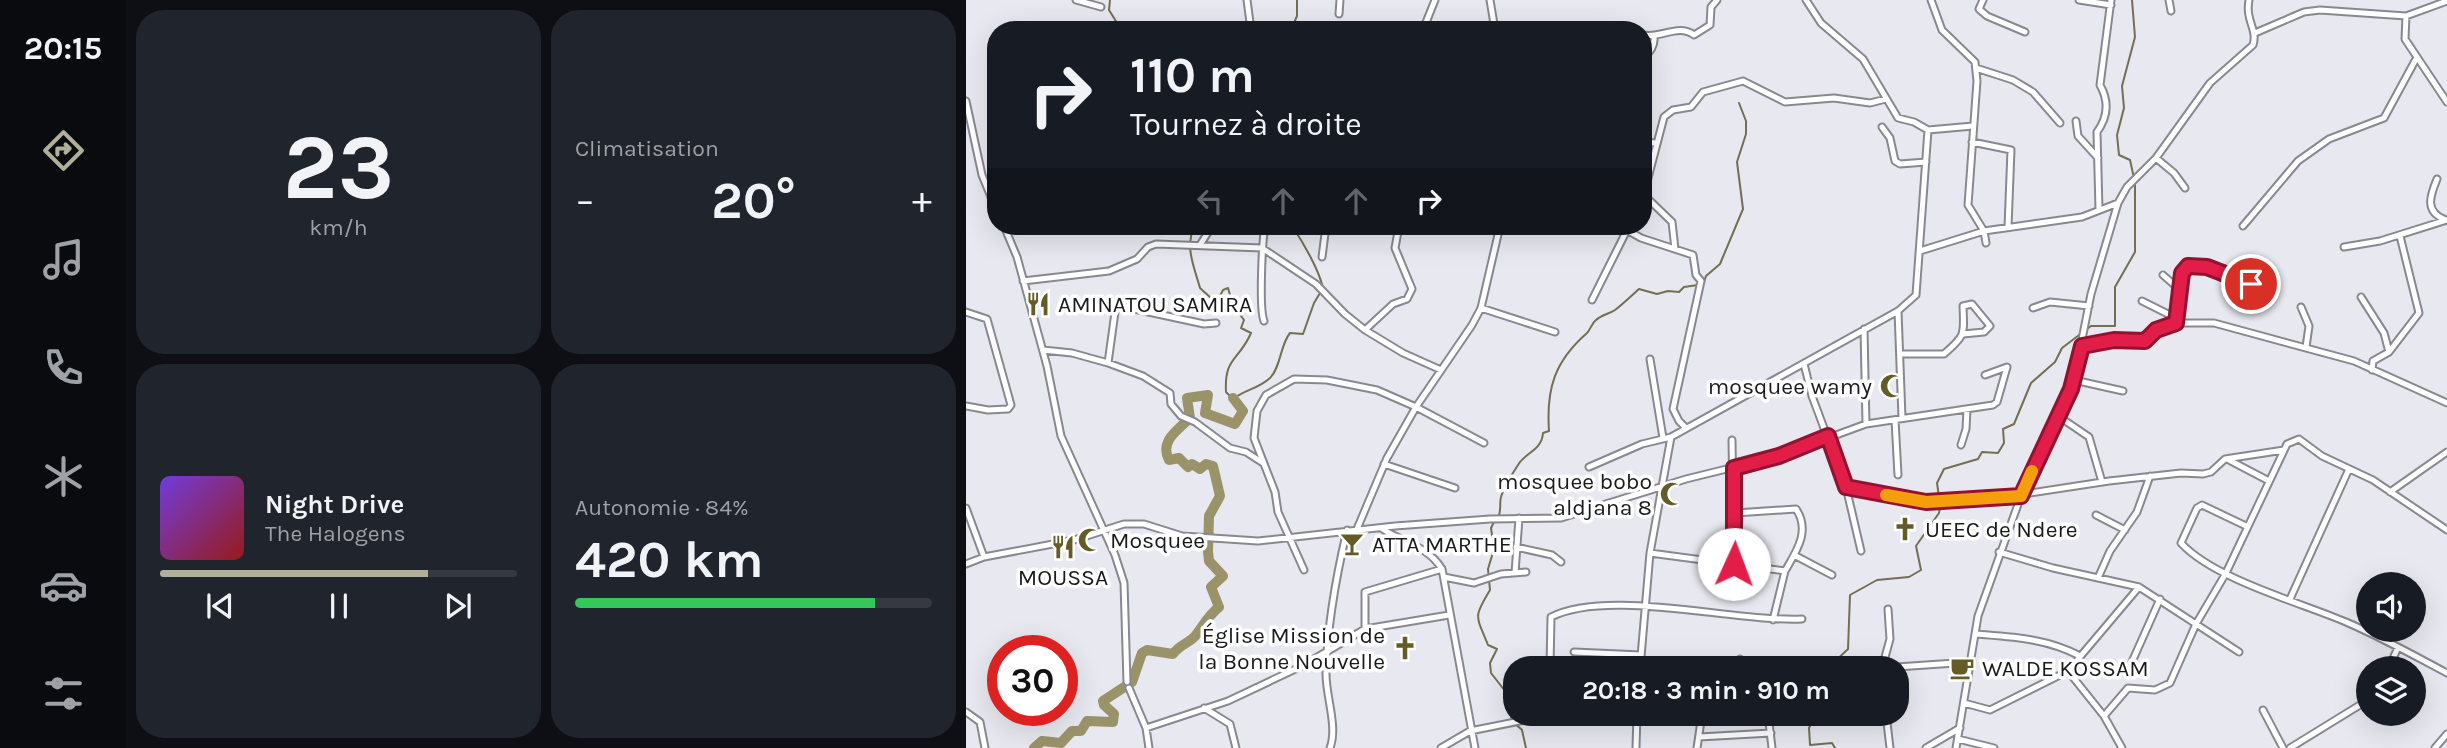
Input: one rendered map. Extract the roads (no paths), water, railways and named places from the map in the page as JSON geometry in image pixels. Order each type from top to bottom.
[{"type":"street","points":[[1076,0],[1101,7]]},
{"type":"street","points":[[1247,0],[1250,21]]},
{"type":"street","points":[[1339,14],[1340,0]]},
{"type":"street","points":[[1426,21],[1435,0]]},
{"type":"street","points":[[1490,0],[1494,21]]},
{"type":"street","points":[[1652,43],[1654,37],[1678,30],[1694,35],[1708,27],[1711,7],[1717,0]]},
{"type":"street","points":[[1806,0],[1821,23],[1863,59],[1898,118],[1914,122],[1928,130],[1973,126]]},
{"type":"street","points":[[1931,0],[1942,30],[1971,55],[1976,68],[1968,205],[1984,231],[1986,243]]},
{"type":"street","points":[[1983,0],[1979,9],[1986,16],[2025,32]]},
{"type":"street","points":[[2079,0],[2111,3],[2100,85],[2107,97],[2104,122],[2096,132],[2099,210]]},
{"type":"street","points":[[2169,0],[2171,11]]},
{"type":"street","points":[[1956,748],[1975,634],[1999,552],[2021,496],[2074,380],[2089,306],[2118,203],[2127,187],[2156,158],[2210,83],[2253,45],[2255,33],[2248,20],[2249,0]]},
{"type":"street","points":[[2255,33],[2295,16],[2320,10],[2406,16],[2447,1]]},
{"type":"street","points":[[2406,16],[2405,39],[2416,59],[2437,83],[2447,102]]},
{"type":"street","points":[[2243,226],[2298,161],[2329,139],[2384,118],[2416,59]]},
{"type":"street","points":[[1976,68],[2013,80],[2033,92],[2060,123]]},
{"type":"street","points":[[1652,161],[1668,113],[1691,107],[1703,92],[1739,81],[1785,102],[1834,98],[1870,103],[1886,99]]},
{"type":"street","points":[[966,101],[987,187]]},
{"type":"street","points":[[2076,121],[2078,136],[2098,158]]},
{"type":"street","points":[[1882,127],[1890,138],[1895,161],[1900,164],[1926,162]]},
{"type":"street","points":[[1589,467],[1671,437],[1898,311],[1916,295],[1928,130]]},
{"type":"street","points":[[1972,142],[2011,150],[2008,227]]},
{"type":"street","points":[[1652,143],[1656,143]]},
{"type":"street","points":[[2156,158],[2174,173],[2185,188]]},
{"type":"street","points":[[2437,179],[2429,196],[2429,205],[2433,213],[2446,220]]},
{"type":"street","points":[[1652,203],[1672,222],[1675,249]]},
{"type":"street","points":[[1920,251],[1984,231],[2082,217],[2118,203]]},
{"type":"street","points":[[2344,247],[2400,236],[2446,220]]},
{"type":"street","points":[[1007,235],[1042,350],[1061,436],[1104,530],[1124,583],[1128,685],[1146,727],[1149,748]]},
{"type":"street","points":[[1198,245],[1205,235]]},
{"type":"street","points":[[1264,235],[1263,295],[1260,307],[1264,321]]},
{"type":"street","points":[[1322,257],[1325,235]]},
{"type":"street","points":[[1365,330],[1392,304],[1407,299],[1412,289],[1395,248],[1397,235]]},
{"type":"street","points":[[1357,529],[1384,464],[1416,407],[1472,326],[1481,308],[1498,235]]},
{"type":"street","points":[[1592,300],[1624,235]]},
{"type":"street","points":[[1644,235],[1693,255],[1696,275],[1701,281],[1673,409],[1678,421],[1686,428]]},
{"type":"street","points":[[2372,370],[2373,361],[2389,352],[2419,313],[2400,236]]},
{"type":"street","points":[[1023,281],[1109,271],[1137,259],[1148,247],[1184,244],[1262,248],[1316,284],[1365,330],[1403,353],[1441,370]]},
{"type":"street","points":[[2176,320],[2184,268],[2207,267],[2243,279],[2251,284],[2259,299]]},
{"type":"street","points":[[2163,275],[2180,289]]},
{"type":"street","points":[[2361,297],[2384,333],[2389,352]]},
{"type":"street","points":[[2142,301],[2176,320],[2214,323],[2354,361],[2447,403]]},
{"type":"street","points":[[2033,308],[2050,302],[2089,306]]},
{"type":"street","points":[[1900,354],[1944,354],[1964,334],[1984,332],[1990,326],[1972,304],[1963,306],[1964,334]]},
{"type":"street","points":[[1108,363],[1116,305],[1204,324],[1216,324]]},
{"type":"street","points":[[2301,307],[2309,326],[2306,347]]},
{"type":"street","points":[[1481,308],[1555,332]]},
{"type":"street","points":[[1898,311],[1902,418]]},
{"type":"street","points":[[966,312],[987,319],[1011,405],[1008,409],[988,411],[966,406]]},
{"type":"street","points":[[2082,346],[2114,340],[2145,341],[2156,330],[2176,320]]},
{"type":"street","points":[[1864,329],[1866,424]]},
{"type":"street","points":[[1042,350],[1072,353],[1143,376],[1170,393],[1171,404],[1181,416],[1195,422],[1230,448],[1246,452],[1263,463]]},
{"type":"street","points":[[1650,359],[1663,438]]},
{"type":"street","points":[[1804,364],[1812,396],[1846,487],[1861,551]]},
{"type":"street","points":[[966,564],[984,557],[1054,544],[1136,523],[1171,534],[1220,541],[1292,540],[1357,529],[1575,515],[1660,486],[1779,456],[1866,424],[1988,407],[1997,402],[2007,367],[1984,375]]},
{"type":"street","points":[[1304,570],[1278,512],[1275,492],[1254,438],[1257,411],[1266,395],[1294,379],[1359,385],[1416,407],[1484,443]]},
{"type":"street","points":[[2074,380],[2123,391]]},
{"type":"street","points":[[1961,445],[1966,429],[1967,409]]},
{"type":"street","points":[[2058,416],[2089,438],[2102,482]]},
{"type":"street","points":[[1895,420],[1898,475]]},
{"type":"street","points":[[1574,652],[1641,655],[1650,552],[1671,437]]},
{"type":"street","points":[[2104,716],[2128,688],[2155,690],[2170,683],[2196,624],[2225,572],[2287,444],[2299,439],[2322,456],[2390,492],[2447,530]]},
{"type":"street","points":[[1732,440],[1734,564]]},
{"type":"street","points":[[1846,487],[1906,500],[2021,496],[2102,482],[2211,472],[2225,458],[2284,450]]},
{"type":"street","points":[[2390,492],[2447,452]]},
{"type":"street","points":[[2225,458],[2269,481]]},
{"type":"street","points":[[1384,464],[1455,488]]},
{"type":"street","points":[[2290,598],[2350,469]]},
{"type":"street","points":[[2098,578],[2137,512],[2150,476]]},
{"type":"street","points":[[2246,527],[2204,505],[2197,508],[2181,540],[2188,550],[2235,579],[2290,598],[2398,647],[2447,673]]},
{"type":"street","points":[[1735,513],[1790,507],[1796,509],[1802,529],[1801,541],[1785,572],[1773,620]]},
{"type":"street","points":[[966,508],[984,557]]},
{"type":"street","points":[[2096,514],[2125,530]]},
{"type":"street","points":[[1515,573],[1519,518]]},
{"type":"street","points":[[1381,528],[1434,555],[1442,569],[1475,748]]},
{"type":"street","points":[[1330,748],[1334,734],[1328,702],[1327,650],[1347,530]]},
{"type":"street","points":[[1516,547],[1552,555],[1561,562]]},
{"type":"street","points":[[1650,552],[1785,572]]},
{"type":"street","points":[[1999,552],[2139,587],[2239,652]]},
{"type":"street","points":[[1794,555],[1832,575]]},
{"type":"street","points":[[1365,629],[1365,592],[1442,569]]},
{"type":"street","points":[[1444,577],[1474,583],[1501,574],[1526,572]]},
{"type":"street","points":[[1964,703],[1990,710],[2068,671],[2139,587]]},
{"type":"street","points":[[2127,673],[2160,599]]},
{"type":"street","points":[[1550,656],[1551,617],[1608,604],[1773,620],[1802,619]]},
{"type":"street","points":[[1885,656],[1890,639],[1888,610]]},
{"type":"street","points":[[1146,727],[1249,691],[1365,629],[1449,615]]},
{"type":"street","points":[[1975,634],[2032,638],[2059,645],[2080,656]]},
{"type":"street","points":[[2394,656],[2398,647]]},
{"type":"street","points":[[1909,666],[1970,662]]},
{"type":"street","points":[[2068,671],[2104,716],[2122,748]]},
{"type":"street","points":[[2290,748],[2356,707]]},
{"type":"street","points":[[1204,708],[1230,724],[1237,748]]},
{"type":"street","points":[[2263,710],[2283,748]]},
{"type":"street","points":[[966,712],[980,722],[985,748]]},
{"type":"street","points":[[1441,748],[1470,731],[1503,724]]},
{"type":"street","points":[[1636,748],[1637,726]]},
{"type":"street","points":[[1697,748],[1700,726]]},
{"type":"street","points":[[1770,726],[1772,748]]},
{"type":"street","points":[[1887,726],[1890,748]]},
{"type":"street","points":[[1926,748],[1960,728]]},
{"type":"street","points":[[1699,737],[1771,733]]},
{"type":"street","points":[[2435,748],[2447,734]]},
{"type":"street","points":[[1958,739],[1994,748]]},
{"type":"waterway","points":[[1110,0],[1109,10],[1116,21]]},
{"type":"waterway","points":[[1295,21],[1297,0]]},
{"type":"waterway","points":[[2132,0],[2135,37],[2122,86],[2124,108],[2117,135],[2119,155],[2130,160],[2134,178]]},
{"type":"waterway","points":[[1703,285],[1706,276],[1720,264],[1743,209],[1737,162],[1746,134],[1746,121],[1739,103]]},
{"type":"waterway","points":[[1939,497],[1937,483],[1944,469],[1978,459],[1982,452],[1998,453],[2004,443],[2003,429],[2014,424],[2031,383],[2055,362],[2062,348],[2091,326],[2115,326],[2115,287],[2135,252],[2135,183]]},
{"type":"waterway","points":[[1191,235],[1190,250],[1200,288],[1212,299],[1219,298],[1223,290],[1228,288],[1233,305],[1244,320],[1241,328],[1251,333],[1227,372],[1226,392],[1233,399],[1270,378],[1290,333],[1303,334],[1314,303],[1323,288],[1310,256],[1297,235]]},
{"type":"waterway","points":[[1498,518],[1501,497],[1512,474],[1520,462],[1537,447],[1543,433],[1549,431],[1551,388],[1560,365],[1594,322],[1615,310],[1639,289],[1657,294],[1679,292],[1684,287],[1698,285]]},
{"type":"waterway","points":[[1034,748],[1042,741],[1061,743],[1072,731],[1081,731],[1087,721],[1113,722],[1114,714],[1103,701],[1132,682],[1142,653],[1147,650],[1173,654],[1194,638],[1209,616],[1219,607],[1211,587],[1223,576],[1209,561],[1208,552],[1209,516],[1220,496],[1213,466],[1206,464],[1200,469],[1192,464],[1188,467],[1179,458],[1169,460],[1166,447],[1171,436],[1190,418],[1187,398],[1208,395],[1205,413],[1235,424],[1243,411],[1233,398]]},
{"type":"waterway","points":[[1841,656],[1848,649],[1850,595],[1877,580],[1909,577],[1921,570],[1916,546],[1939,513],[1941,502]]},
{"type":"waterway","points":[[1494,522],[1491,528],[1494,549],[1488,569],[1490,590],[1478,617],[1488,645],[1497,649],[1490,663],[1491,673],[1505,691],[1512,721],[1522,730],[1526,748]]},
{"type":"waterway","points":[[1810,726],[1810,745],[1832,743],[1835,748]]},
{"type":"place","name":"AMINATOU SAMIRA","points":[[1038,304]]},
{"type":"place","name":"mosquee wamy","points":[[1892,386]]},
{"type":"place","name":"mosquee bobo aldjana 8","points":[[1672,494]]},
{"type":"place","name":"UEEC de Ndere","points":[[1905,529]]},
{"type":"place","name":"Mosquee","points":[[1090,540]]},
{"type":"place","name":"ATTA MARTHE","points":[[1352,544]]},
{"type":"place","name":"MOUSSA","points":[[1063,547]]},
{"type":"place","name":"Église Mission de la Bonne Nouvelle","points":[[1405,648]]},
{"type":"place","name":"WALDE KOSSAM","points":[[1962,668]]}]
